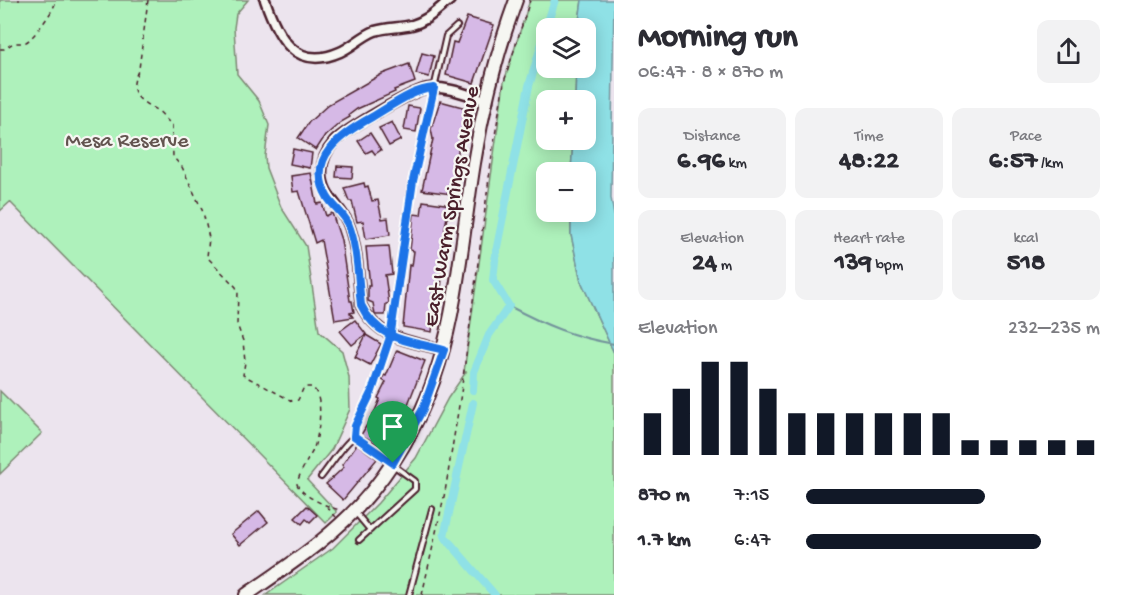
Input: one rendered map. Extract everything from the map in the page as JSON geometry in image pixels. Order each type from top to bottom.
[{"type":"street","points":[[265,0],[275,28],[288,46],[298,53],[321,57],[341,52],[369,34],[384,28],[412,25],[425,20],[450,0]]},
{"type":"street","name":"East Warm Springs Avenue","points":[[246,595],[302,556],[345,515],[393,463],[423,409],[444,350],[453,308],[476,154],[502,39],[516,0]]},
{"type":"street","points":[[444,350],[390,336],[377,328],[367,317],[361,305],[351,235],[347,223],[328,198],[323,186],[322,171],[326,155],[333,143],[344,133],[416,92],[434,88],[488,101]]},
{"type":"lane","points":[[321,477],[338,457],[347,441],[354,436],[355,426],[372,391],[390,336],[413,181],[446,36],[457,26]]},
{"type":"lane","points":[[354,436],[415,481],[416,489],[359,540]]},
{"type":"lane","points":[[409,595],[432,509]]},
{"type":"lane","points":[[345,515],[370,530]]},
{"type":"path","points":[[0,49],[13,43],[25,43],[30,39],[56,7],[56,0]]},
{"type":"path","points":[[148,0],[139,69],[135,78],[136,96],[146,105],[161,113],[172,124],[173,157],[182,167],[203,212],[209,238],[207,256],[238,292],[237,324],[243,341],[243,375],[292,401],[298,400],[304,387],[312,387],[318,394],[320,404],[316,442],[304,463],[297,484],[299,490],[345,515]]},
{"type":"path","points":[[422,595],[445,492],[461,393],[493,147],[504,82],[530,0]]},
{"type":"path","points":[[324,505],[345,515]]},
{"type":"green space","name":"Mesa Reserve","points":[[0,0],[248,0],[236,14],[234,28],[237,74],[259,101],[269,125],[265,156],[266,168],[281,207],[306,246],[319,331],[342,351],[349,377],[350,409],[332,449],[307,480],[337,512],[326,523],[10,202],[0,211]]},
{"type":"green space","points":[[530,0],[582,0],[579,18],[536,18],[536,78],[576,78],[575,90],[536,90],[536,150],[572,150],[572,162],[536,162],[536,222],[571,222],[571,235],[581,281],[614,353],[614,595],[266,595],[333,548],[378,503],[416,458],[448,398],[466,372],[464,372],[504,82]]},
{"type":"green space","points":[[0,391],[42,433],[0,474]]},
{"type":"water","points":[[582,0],[614,0],[611,198],[614,215],[614,353],[581,281],[571,235],[571,222],[596,222],[596,162],[572,162],[572,150],[596,150],[596,90],[575,90],[576,78],[596,78],[596,18],[579,18]]},
{"type":"building","points":[[467,17],[494,25],[474,83],[446,75],[453,42],[457,43]]},
{"type":"building","points":[[422,53],[434,56],[429,77],[416,74]]},
{"type":"building","points":[[409,64],[415,82],[357,109],[325,136],[316,150],[298,138],[309,122],[329,104],[382,74]]},
{"type":"building","points":[[440,101],[470,109],[459,144],[452,194],[422,190],[433,139],[431,129]]},
{"type":"building","points":[[408,106],[420,108],[416,132],[404,130]]},
{"type":"building","points":[[392,122],[401,140],[389,146],[379,128]]},
{"type":"building","points":[[370,133],[381,150],[375,154],[372,150],[366,153],[358,141]]},
{"type":"building","points":[[293,149],[312,153],[310,168],[290,164]]},
{"type":"building","points":[[337,166],[353,167],[352,178],[336,177]]},
{"type":"building","points":[[311,173],[317,204],[322,203],[326,216],[332,213],[341,240],[350,301],[352,301],[354,312],[350,313],[353,317],[335,320],[321,240],[315,243],[299,191],[293,192],[291,176]]},
{"type":"building","points":[[364,183],[365,187],[368,186],[372,201],[378,200],[382,219],[388,218],[390,235],[366,239],[363,221],[357,222],[352,201],[349,201],[344,188]]},
{"type":"building","points":[[423,201],[451,205],[450,217],[447,217],[445,227],[441,292],[437,292],[432,332],[403,327],[409,265],[412,266],[414,251],[410,250],[414,214],[421,215]]},
{"type":"building","points":[[389,246],[392,274],[385,275],[389,303],[386,304],[385,315],[375,315],[373,303],[368,301],[368,286],[370,286],[366,247]]},
{"type":"building","points":[[355,320],[366,334],[352,345],[340,331]]},
{"type":"building","points":[[366,335],[381,344],[370,365],[355,357]]},
{"type":"building","points":[[397,350],[425,361],[399,427],[390,443],[387,441],[383,447],[361,435],[375,411],[380,399],[378,398],[386,382],[382,380]]},
{"type":"building","points":[[357,444],[377,459],[343,500],[326,484],[344,467],[342,465]]},
{"type":"building","points":[[307,506],[317,515],[310,522],[306,519],[302,524],[295,518]]},
{"type":"building","points":[[259,511],[268,522],[240,545],[231,534]]},
{"type":"waterway","points":[[549,18],[555,0]]},
{"type":"waterway","points":[[473,390],[474,372],[489,335],[509,306],[493,280],[496,252],[529,86],[536,63]]},
{"type":"waterway","points":[[509,306],[560,330],[614,344]]},
{"type":"waterway","points":[[473,403],[444,536],[495,595]]},
{"type":"route","points":[[393,463],[354,436],[355,426],[372,391],[389,340],[390,336],[391,332],[413,181],[434,88],[425,88],[416,92],[344,133],[333,143],[326,155],[322,171],[323,186],[328,198],[341,213],[351,235],[361,305],[367,317],[377,328],[390,336],[444,350],[423,409],[393,463]]}]
